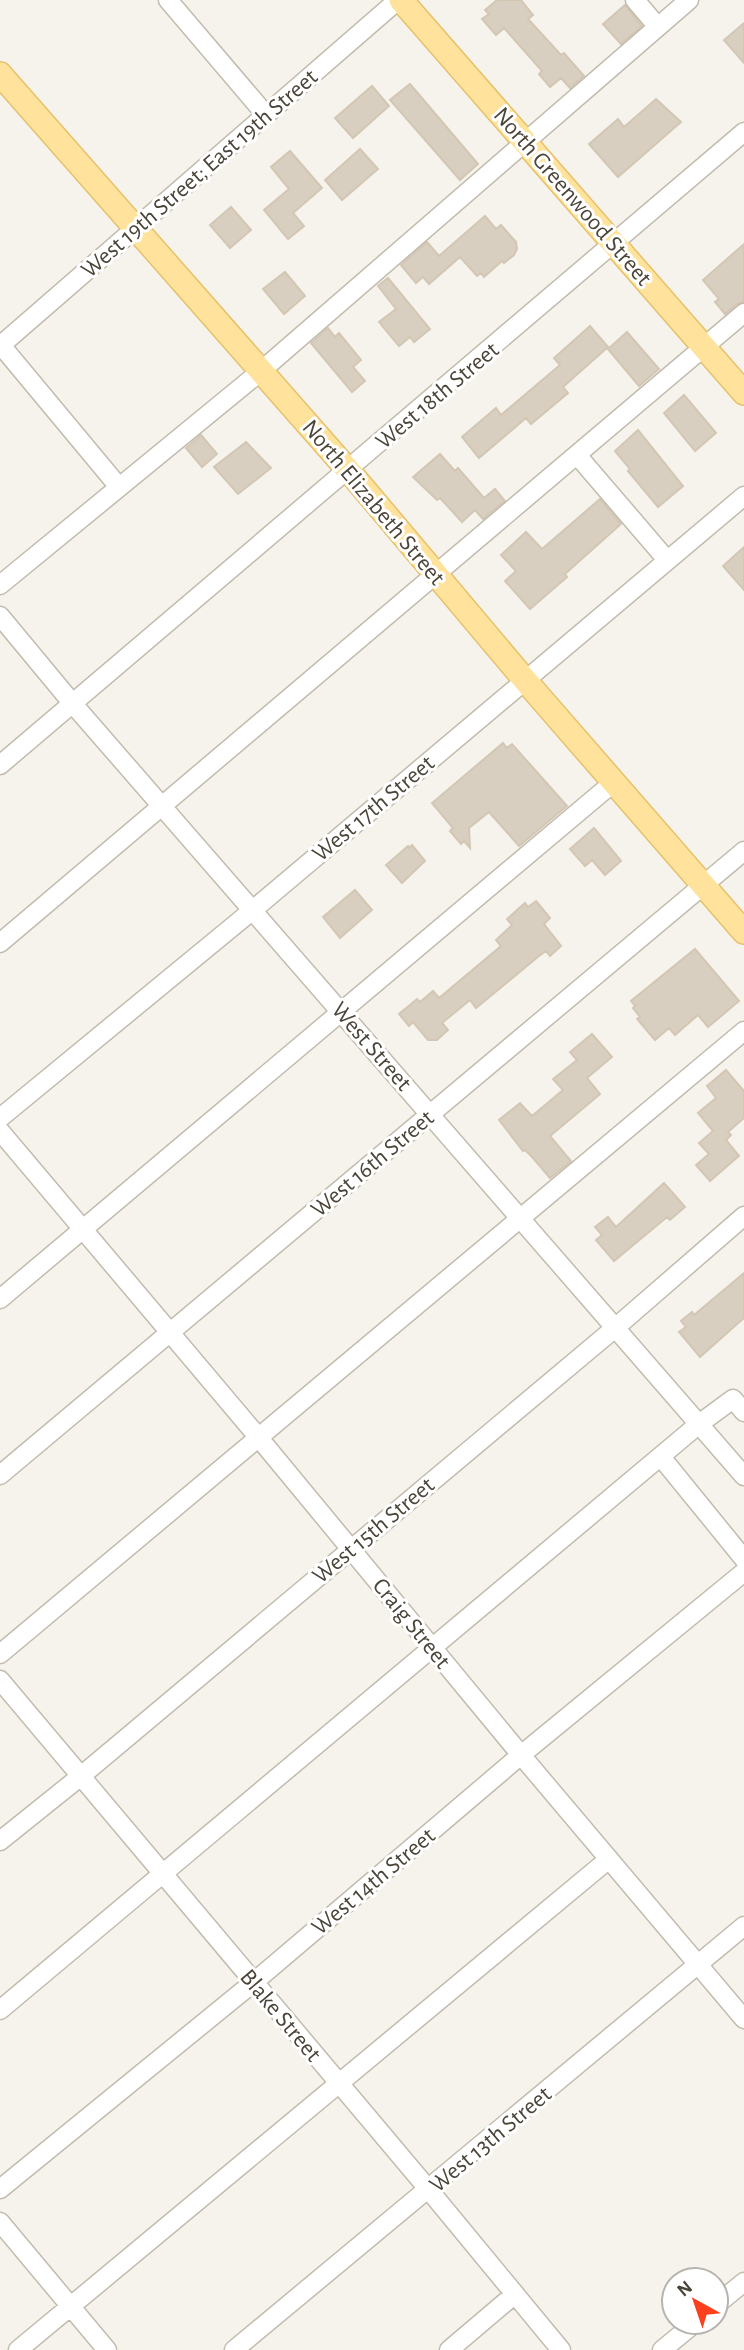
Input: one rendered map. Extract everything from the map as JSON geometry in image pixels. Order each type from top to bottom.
[{"type":"main road","name":"North Greenwood Street","points":[[400,0],[744,393]]},
{"type":"main road","name":"North Elizabeth Street","points":[[0,74],[348,470],[524,679],[744,932]]},
{"type":"street","points":[[168,0],[266,115]]},
{"type":"street","name":"West 19th Street; East 19th Street","points":[[0,345],[400,0]]},
{"type":"street","points":[[635,0],[658,27]]},
{"type":"street","points":[[0,585],[261,371],[690,0]]},
{"type":"street","name":"West 18th Street","points":[[0,765],[744,132]]},
{"type":"street","points":[[0,943],[744,313]]},
{"type":"street","points":[[0,345],[119,487]]},
{"type":"street","points":[[578,455],[667,560]]},
{"type":"street","name":"West 17th Street","points":[[0,1118],[254,909],[744,496]]},
{"type":"street","name":"West Street","points":[[0,616],[744,1476]]},
{"type":"street","points":[[0,1299],[614,782]]},
{"type":"street","name":"West 16th Street","points":[[0,1475],[744,851]]},
{"type":"street","points":[[0,1654],[744,1031]]},
{"type":"street","name":"Craig Street","points":[[0,1131],[744,2019]]},
{"type":"street","name":"West 15th Street","points":[[0,1841],[615,1328],[744,1216]]},
{"type":"street","points":[[0,2010],[699,1424],[740,1400]]},
{"type":"street","points":[[661,1457],[744,1559]]},
{"type":"street","name":"West 14th Street","points":[[0,2189],[254,1982],[521,1755],[744,1572]]},
{"type":"street","name":"Blake Street","points":[[0,1680],[561,2350]]},
{"type":"street","points":[[18,2350],[609,1859]]},
{"type":"street","name":"West 13th Street","points":[[234,2350],[744,1926]]},
{"type":"street","points":[[0,2222],[107,2350]]},
{"type":"street","points":[[730,2294],[744,2282]]},
{"type":"street","points":[[449,2350],[515,2294]]},
{"type":"street","points":[[662,2350],[679,2336]]},
{"type":"building","points":[[497,0],[521,0],[533,15],[528,19],[584,76],[570,88],[561,78],[550,87],[539,74],[542,71],[504,28],[496,35],[482,19],[489,14],[485,10]]},
{"type":"building","points":[[625,5],[642,26],[621,44],[603,24]]},
{"type":"building","points":[[744,23],[744,63],[724,40]]},
{"type":"building","points":[[410,84],[478,164],[460,180],[390,100]]},
{"type":"building","points":[[372,86],[389,106],[353,138],[335,118]]},
{"type":"building","points":[[656,99],[681,122],[618,177],[589,144],[618,119],[624,127]]},
{"type":"building","points":[[360,149],[378,169],[342,200],[325,180]]},
{"type":"building","points":[[290,151],[322,188],[293,213],[304,226],[288,239],[264,210],[289,189],[271,167]]},
{"type":"building","points":[[231,207],[251,230],[230,248],[210,225]]},
{"type":"building","points":[[485,216],[496,229],[501,225],[516,242],[517,249],[514,255],[504,263],[502,261],[484,277],[481,273],[477,276],[460,257],[429,284],[423,277],[416,283],[401,265],[427,242],[439,256]]},
{"type":"building","points":[[744,244],[744,302],[725,314],[715,302],[719,299],[703,280]]},
{"type":"building","points":[[285,272],[305,296],[284,314],[263,289]]},
{"type":"building","points":[[388,278],[430,329],[414,342],[410,337],[399,346],[379,322],[396,309],[378,286]]},
{"type":"building","points":[[590,326],[608,347],[563,387],[568,393],[531,424],[526,418],[479,458],[462,437],[496,408],[501,415],[560,365],[554,358]]},
{"type":"building","points":[[328,328],[335,337],[339,333],[361,360],[353,367],[365,381],[352,392],[311,343]]},
{"type":"building","points":[[627,332],[659,369],[639,386],[608,349]]},
{"type":"building","points":[[684,395],[716,433],[695,451],[664,413]]},
{"type":"building","points":[[638,430],[683,486],[658,507],[615,451]]},
{"type":"building","points":[[201,435],[217,454],[202,467],[186,448]]},
{"type":"building","points":[[246,442],[271,468],[238,494],[214,467]]},
{"type":"building","points":[[440,454],[455,471],[458,468],[484,498],[495,489],[505,501],[483,519],[475,510],[462,522],[440,498],[437,500],[413,477]]},
{"type":"building","points":[[600,499],[621,524],[530,609],[505,581],[516,571],[501,555],[526,532],[542,549]]},
{"type":"building","points":[[744,547],[744,590],[723,566]]},
{"type":"building","points":[[503,743],[507,748],[512,744],[567,806],[519,846],[489,812],[469,828],[470,848],[464,841],[461,844],[450,831],[453,828],[432,803]]},
{"type":"building","points":[[594,828],[621,861],[605,875],[592,860],[585,866],[570,849]]},
{"type":"building","points":[[412,845],[425,861],[402,883],[386,865]]},
{"type":"building","points":[[355,890],[372,910],[340,938],[323,917]]},
{"type":"building","points":[[536,901],[550,918],[544,924],[561,946],[550,956],[546,951],[539,956],[476,1008],[470,1000],[442,1023],[448,1030],[437,1040],[428,1040],[413,1022],[409,1026],[399,1014],[417,999],[420,1002],[433,991],[439,998],[501,946],[496,940],[512,925],[507,919],[525,903],[528,907]]},
{"type":"building","points":[[695,949],[739,1001],[708,1027],[698,1015],[675,1035],[669,1028],[655,1040],[637,1019],[640,1017],[631,1001]]},
{"type":"building","points":[[592,1034],[612,1057],[587,1078],[600,1094],[550,1136],[571,1161],[550,1178],[525,1150],[523,1151],[499,1120],[520,1103],[532,1116],[563,1090],[553,1079],[577,1060],[570,1052]]},
{"type":"building","points":[[726,1070],[744,1091],[744,1118],[728,1132],[731,1135],[726,1140],[739,1156],[710,1181],[696,1165],[709,1154],[699,1143],[713,1131],[698,1113],[716,1098],[707,1086]]},
{"type":"building","points":[[664,1183],[685,1207],[670,1220],[667,1217],[614,1261],[596,1240],[602,1235],[595,1227],[608,1217],[616,1227]]},
{"type":"building","points":[[744,1273],[744,1318],[700,1357],[679,1332],[686,1327],[681,1321],[692,1312],[694,1315]]}]
